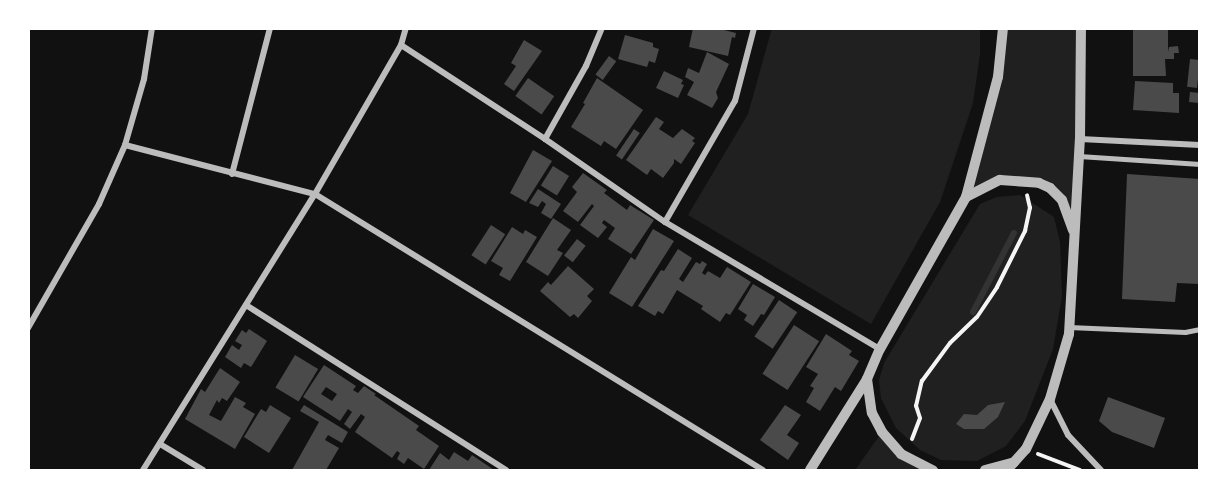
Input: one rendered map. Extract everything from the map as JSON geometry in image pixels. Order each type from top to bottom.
[{"type":"street","points":[[28,328],[99,204],[125,145],[144,79],[152,28]]},
{"type":"street","points":[[232,174],[270,28]]},
{"type":"street","points":[[143,471],[315,194],[401,45],[406,28]]},
{"type":"street","points":[[545,138],[586,66],[602,28]]},
{"type":"street","points":[[665,222],[735,101],[754,28]]},
{"type":"street","points":[[810,471],[867,379],[880,349],[966,197],[998,76],[1003,28]]},
{"type":"street","points":[[986,471],[1011,466],[1026,449],[1050,399],[1069,327],[1080,139],[1081,28]]},
{"type":"street","points":[[401,45],[545,138],[665,222],[880,349]]},
{"type":"street","points":[[1080,139],[1200,145]]},
{"type":"street","points":[[125,145],[315,194],[763,471]]},
{"type":"street","points":[[966,197],[1000,180],[1039,183],[1050,188],[1062,200],[1075,236]]},
{"type":"street","points":[[246,305],[506,471]]},
{"type":"street","points":[[867,379],[872,412],[882,432],[901,454],[933,471]]},
{"type":"street","points":[[1050,399],[1068,435],[1101,471]]},
{"type":"street","points":[[159,444],[203,471]]},
{"type":"lane","points":[[1079,156],[1200,164]]},
{"type":"lane","points":[[1069,327],[1185,332],[1200,330]]},
{"type":"path","points":[[912,439],[920,418],[916,405],[922,381],[950,343],[977,318],[1002,278],[1029,217],[1026,194]]},
{"type":"path","points":[[1026,449],[1080,471]]},
{"type":"shaded area","points":[[772,28],[980,29],[980,54],[973,103],[940,202],[871,324],[688,215],[748,114]]},
{"type":"shaded area","points":[[1002,29],[1081,29],[1075,236],[1059,196],[1036,180],[1006,177],[966,197],[998,77]]},
{"type":"shaded area","points":[[1020,195],[1054,217],[1060,242],[1062,296],[1053,349],[1025,421],[1006,446],[977,461],[941,460],[920,450],[896,428],[881,398],[879,380],[884,363],[980,204],[997,197]]},
{"type":"shaded area","points":[[882,432],[901,454],[933,470],[855,470]]},
{"type":"building","points":[[693,28],[716,28],[736,33],[735,38],[732,37],[728,56],[689,47]]},
{"type":"building","points":[[1168,29],[1168,52],[1169,47],[1178,46],[1179,53],[1174,53],[1174,59],[1165,59],[1166,76],[1133,76],[1133,30]]},
{"type":"building","points":[[625,35],[653,43],[653,47],[659,49],[655,63],[649,61],[647,67],[618,59]]},
{"type":"building","points":[[524,40],[542,51],[514,91],[504,84],[516,66],[511,63]]},
{"type":"building","points":[[707,52],[729,64],[716,92],[718,98],[712,108],[687,95],[694,82],[685,77],[688,68],[699,73]]},
{"type":"building","points":[[609,56],[616,61],[603,80],[595,75]]},
{"type":"building","points":[[1190,59],[1200,60],[1197,88],[1187,87]]},
{"type":"building","points":[[664,71],[683,80],[681,84],[684,85],[678,98],[656,88]]},
{"type":"building","points":[[528,78],[554,96],[542,114],[515,96]]},
{"type":"building","points":[[597,78],[643,110],[616,149],[604,141],[601,146],[571,127]]},
{"type":"building","points":[[1135,81],[1173,83],[1173,93],[1179,93],[1179,113],[1133,110]]},
{"type":"building","points":[[1190,92],[1200,93],[1199,103],[1189,102]]},
{"type":"building","points":[[656,117],[664,122],[659,129],[673,138],[682,129],[695,138],[692,141],[695,143],[681,164],[674,159],[674,163],[663,178],[651,169],[647,175],[626,160]]},
{"type":"building","points":[[634,129],[640,133],[622,159],[616,156]]},
{"type":"building","points":[[533,150],[552,161],[526,202],[510,193]]},
{"type":"building","points":[[553,166],[569,176],[557,196],[541,186]]},
{"type":"building","points":[[583,173],[607,190],[604,193],[627,210],[630,205],[654,220],[631,254],[608,239],[615,228],[604,220],[602,223],[607,227],[598,238],[580,225],[594,206],[592,204],[578,222],[563,211],[577,192],[572,187]]},
{"type":"building","points":[[1127,174],[1200,179],[1200,284],[1177,283],[1175,302],[1122,299]]},
{"type":"building","points":[[538,189],[561,204],[551,219],[541,213],[546,204],[542,201],[538,207],[529,203]]},
{"type":"building","points":[[553,218],[571,230],[557,250],[563,253],[548,276],[526,262]]},
{"type":"building","points":[[491,225],[505,234],[486,264],[471,255]]},
{"type":"building","points":[[512,227],[523,234],[525,230],[537,237],[510,281],[499,275],[503,268],[491,261]]},
{"type":"building","points":[[653,229],[674,241],[632,307],[609,293],[631,257],[635,260]]},
{"type":"building","points":[[577,239],[586,246],[573,262],[564,256]]},
{"type":"building","points":[[678,249],[692,258],[679,279],[683,282],[696,262],[700,264],[702,261],[707,264],[702,273],[705,275],[708,271],[720,278],[727,267],[751,282],[730,315],[726,313],[720,322],[701,309],[703,306],[677,290],[663,314],[658,311],[655,316],[638,306],[661,270],[664,271]]},
{"type":"building","points":[[568,266],[594,289],[587,296],[592,301],[578,318],[574,314],[570,317],[540,291],[548,282],[551,285]]},
{"type":"building","points":[[753,284],[775,297],[764,315],[761,314],[753,326],[744,320],[747,315],[738,309]]},
{"type":"building","points":[[779,300],[797,312],[773,349],[754,336]]},
{"type":"building","points":[[794,325],[819,341],[788,390],[762,374]]},
{"type":"building","points":[[249,329],[267,341],[251,367],[244,363],[241,368],[225,357],[232,345],[239,350],[242,345],[235,341],[242,330],[246,333]]},
{"type":"building","points":[[826,334],[852,351],[849,355],[859,361],[841,391],[835,387],[820,411],[806,402],[814,388],[810,386],[818,374],[806,367]]},
{"type":"building","points":[[295,355],[318,369],[299,401],[275,388]]},
{"type":"building","points":[[324,365],[356,386],[353,390],[358,393],[364,386],[376,394],[374,395],[419,426],[416,430],[439,446],[424,469],[408,458],[404,464],[397,459],[400,453],[397,451],[392,458],[355,432],[365,417],[361,414],[350,429],[344,424],[352,412],[348,409],[340,421],[303,397]],"holes":[[[326,387],[337,394],[332,401],[321,394]]]},
{"type":"building","points":[[220,368],[240,382],[227,401],[222,398],[219,403],[217,400],[209,415],[221,421],[235,397],[246,403],[243,407],[255,414],[235,449],[185,419],[201,389],[205,392]]},
{"type":"building","points":[[1108,397],[1165,418],[1154,448],[1112,432],[1099,421]]},
{"type":"building","points":[[1005,402],[998,417],[984,429],[964,429],[956,424],[964,414],[977,415],[988,405]]},
{"type":"building","points":[[270,405],[291,418],[269,453],[244,437],[261,409],[266,412]]},
{"type":"building","points":[[304,405],[348,432],[342,443],[328,435],[325,440],[339,448],[326,470],[292,470],[319,422],[300,411]]},
{"type":"building","points":[[785,405],[801,415],[787,435],[799,443],[788,460],[760,440]]},
{"type":"building","points":[[454,452],[468,461],[472,455],[494,470],[429,470],[440,453],[449,460]]},
{"type":"waterway","points":[[973,312],[1014,233]]}]
